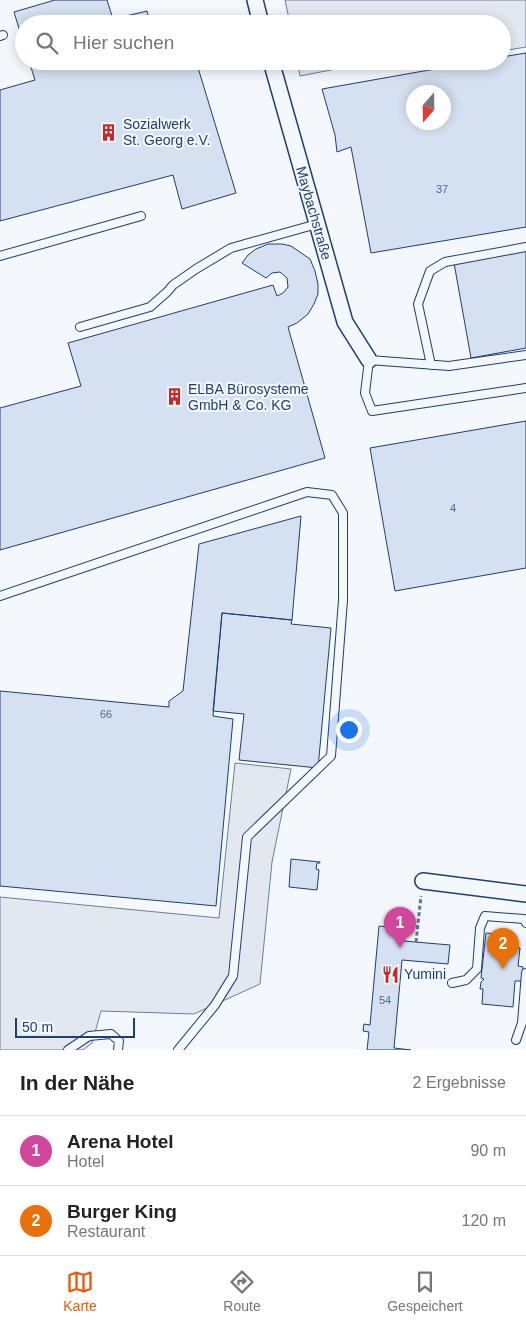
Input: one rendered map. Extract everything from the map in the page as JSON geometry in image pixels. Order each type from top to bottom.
[{"type":"street","points":[[255,0],[259,15]]},
{"type":"street","name":"Maybachstraße","points":[[274,70],[345,322],[370,360]]},
{"type":"street","points":[[423,881],[526,894]]},
{"type":"lane","points":[[0,256],[141,216]]},
{"type":"lane","points":[[80,327],[150,306],[167,292],[173,284],[231,248],[317,224]]},
{"type":"lane","points":[[431,365],[418,304],[430,271],[445,262],[526,247]]},
{"type":"lane","points":[[526,355],[449,366],[370,360],[365,392],[372,411],[526,388]]},
{"type":"lane","points":[[0,596],[307,492],[332,495],[343,513],[343,600],[331,756],[247,837],[233,976],[215,1005],[178,1049]]},
{"type":"lane","points":[[452,983],[466,980],[477,969],[480,928],[486,916],[524,919],[526,923]]},
{"type":"lane","points":[[516,1040],[522,1023],[526,973]]},
{"type":"lane","points":[[68,1050],[90,1036],[111,1034],[120,1041],[118,1050]]},
{"type":"path","points":[[416,942],[423,881]]},
{"type":"shaded area","points":[[285,0],[526,0],[526,47],[511,50],[511,15],[288,15]]},
{"type":"shaded area","points":[[299,70],[331,70],[300,76]]},
{"type":"shaded area","points":[[235,763],[291,769],[272,862],[260,984],[194,1014],[101,1011],[92,1043],[83,1050],[0,1050],[0,897],[219,918]]},
{"type":"building","points":[[55,0],[107,0],[112,15],[15,15],[14,12]]},
{"type":"building","points":[[147,11],[148,15],[130,15]]},
{"type":"building","points":[[526,53],[526,227],[371,253],[351,147],[337,152],[335,135],[322,89],[429,70],[511,70],[511,56]]},
{"type":"building","name":"Sozialwerk St. Georg e.V.","points":[[32,70],[199,70],[236,193],[182,209],[173,175],[0,221],[0,90],[35,80]]},
{"type":"building","name":"ELBA Bürosysteme GmbH & Co. KG","points":[[268,244],[291,246],[310,259],[315,271],[318,294],[314,304],[308,314],[297,323],[288,327],[325,458],[0,550],[0,408],[81,386],[68,343],[273,285],[277,296],[283,293],[288,287],[287,278],[280,272],[272,273],[266,278],[242,263],[256,249]]},
{"type":"building","points":[[526,251],[526,348],[471,358],[454,263]]},
{"type":"building","points":[[526,421],[526,568],[395,591],[370,448]]},
{"type":"building","points":[[301,516],[292,620],[222,613],[213,716],[233,719],[216,906],[0,886],[0,691],[169,707],[169,701],[183,691],[199,544]]},
{"type":"building","points":[[222,613],[292,620],[291,624],[331,628],[318,768],[239,760],[244,714],[213,711]]},
{"type":"building","points":[[291,859],[320,862],[317,863],[316,869],[319,870],[317,890],[289,887]]},
{"type":"building","points":[[379,926],[405,929],[404,941],[450,945],[448,964],[402,960],[394,1048],[411,1050],[367,1050],[369,1032],[363,1031],[364,1024],[370,1025]]},
{"type":"building","points":[[486,933],[507,935],[506,947],[520,948],[518,966],[523,967],[522,981],[515,981],[513,1007],[482,1004],[483,989],[480,989],[481,982],[484,979],[481,978]]},
{"type":"place","name":"Sozialwerk St. Georg e.V.","points":[[109,132]]},
{"type":"place","name":"ELBA Bürosysteme GmbH & Co. KG","points":[[174,397]]},
{"type":"place","name":"Arena Hotel","points":[[400,948]]},
{"type":"place","name":"Burger King","points":[[503,969]]},
{"type":"place","name":"Yumini","points":[[390,974]]}]
